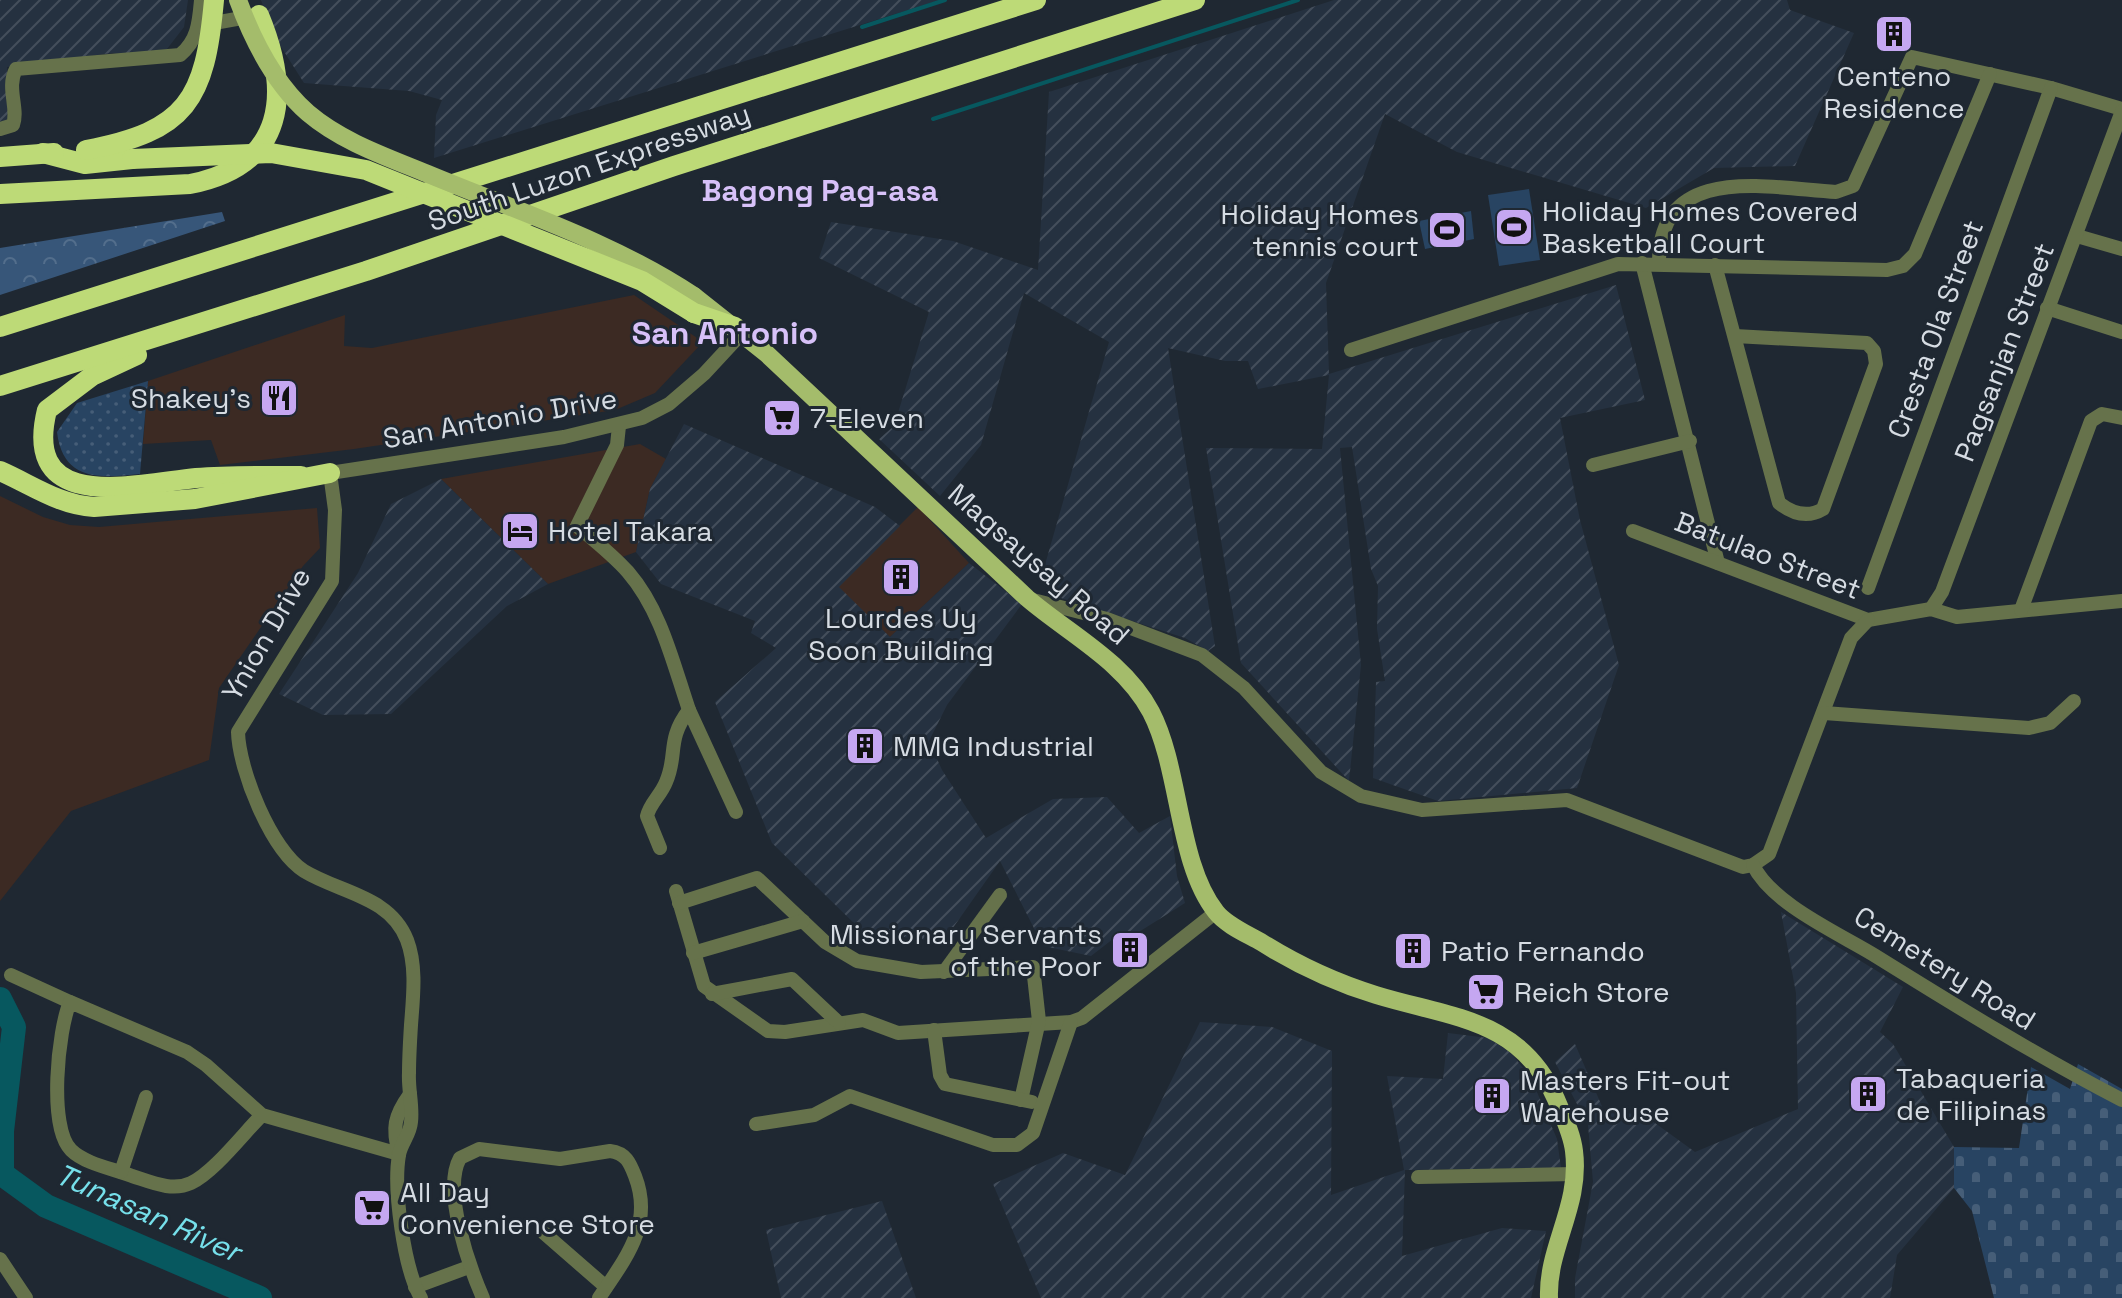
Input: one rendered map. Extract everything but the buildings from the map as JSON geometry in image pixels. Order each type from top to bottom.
[{"type":"highway","points":[[0,157],[86,150],[148,134],[180,112],[198,83],[214,0]]},
{"type":"highway","name":"South Luzon Expressway","points":[[0,327],[1036,0]]},
{"type":"highway","name":"South Luzon Expressway","points":[[0,386],[1195,0]]},
{"type":"highway","points":[[0,194],[190,184],[213,178],[241,164],[266,139],[279,104],[273,51],[257,7]]},
{"type":"highway","points":[[43,153],[85,164],[271,153],[366,170],[632,277],[694,304],[739,330]]},
{"type":"highway","points":[[209,321],[92,376],[56,401],[47,410],[43,435],[51,465],[64,480],[92,487],[234,476],[330,473]]},
{"type":"highway","points":[[0,471],[45,495],[77,506],[94,507],[195,499],[301,476]]},
{"type":"main road","points":[[238,0],[258,46],[283,86],[323,124],[376,152],[629,258],[694,304]]},
{"type":"main road","name":"Magsaysay Road","points":[[739,330],[872,449],[1027,598],[1064,630],[1105,657],[1133,685],[1150,710],[1169,761],[1196,872],[1216,912]]},
{"type":"main road","points":[[1216,912],[1287,958],[1381,996],[1455,1015],[1510,1039],[1524,1052],[1551,1089],[1570,1133],[1574,1174],[1572,1206],[1551,1270],[1549,1298]]},
{"type":"street","points":[[0,129],[13,125],[16,117],[11,93],[16,69],[165,59],[180,55],[192,45],[201,0]]},
{"type":"street","points":[[198,26],[257,7]]},
{"type":"street","points":[[1659,262],[1660,235],[1667,218],[1683,203],[1706,191],[1728,186],[1836,192],[1853,186],[1912,57],[2051,88],[2122,110]]},
{"type":"street","points":[[1351,350],[1618,264],[1659,262],[1887,270],[1903,266],[1915,254],[1990,74]]},
{"type":"street","name":"Cresta Ola Street","points":[[1868,588],[2051,88]]},
{"type":"street","name":"Pagsanjan Street","points":[[1931,609],[1942,592],[2122,110]]},
{"type":"street","points":[[2077,236],[2122,249]]},
{"type":"street","points":[[1642,263],[1690,441],[1718,563]]},
{"type":"street","points":[[1715,265],[1779,503],[1807,516],[1816,513],[1823,509],[1876,364],[1874,351],[1867,343],[1735,336]]},
{"type":"street","points":[[2047,308],[2122,332]]},
{"type":"street","name":"San Antonio Drive","points":[[330,473],[619,426],[669,404],[704,374],[739,330]]},
{"type":"street","points":[[2021,610],[2088,427],[2096,417],[2110,414],[2122,418]]},
{"type":"street","points":[[619,426],[617,445],[577,526],[629,573],[645,596],[660,625],[689,710],[736,812]]},
{"type":"street","points":[[1593,465],[1690,441]]},
{"type":"street","name":"Ynion Drive","points":[[330,473],[335,510],[332,581],[238,732],[239,752],[262,812],[301,869],[378,905],[402,929],[413,965],[411,1126],[399,1154]]},
{"type":"street","name":"Batulao Street","points":[[1633,531],[1868,620],[1931,609],[1957,617],[2122,601]]},
{"type":"street","points":[[1027,598],[1107,619],[1202,655],[1244,688],[1321,772],[1361,796],[1422,810],[1567,800],[1732,865],[1753,865],[1769,854],[1851,638],[1868,620]]},
{"type":"street","points":[[1824,713],[2029,728],[2050,723],[2074,701]]},
{"type":"street","points":[[660,848],[647,816],[668,777],[671,741],[678,724],[689,710]]},
{"type":"street","name":"Cemetery Road","points":[[1753,865],[1765,883],[1804,912],[2041,1058],[2122,1100]]},
{"type":"street","points":[[934,1030],[940,1075],[945,1084],[1027,1101],[1039,1021],[1033,967],[944,972],[902,970],[857,961],[825,942],[757,878],[677,897],[699,977],[712,994],[768,1031],[785,1032],[870,1021],[898,1033],[1039,1021],[1071,1022],[1082,1018],[1216,912]]},
{"type":"street","points":[[944,972],[1000,895]]},
{"type":"street","points":[[693,953],[803,921]]},
{"type":"street","points":[[11,975],[187,1052],[262,1115],[399,1154]]},
{"type":"street","points":[[712,994],[792,979],[839,1023]]},
{"type":"street","points":[[70,1002],[59,1032],[61,1129],[71,1151],[121,1172],[169,1186],[191,1183],[262,1115]]},
{"type":"street","points":[[756,1124],[814,1115],[844,1098],[857,1097],[993,1145],[1017,1145],[1033,1133],[1071,1022]]},
{"type":"street","points":[[410,1094],[396,1113],[394,1124],[399,1154],[400,1215],[418,1292],[469,1267]]},
{"type":"street","points":[[121,1172],[146,1097]]},
{"type":"street","points":[[483,1298],[469,1267],[459,1222],[456,1165],[466,1153],[479,1149],[560,1159],[610,1151],[624,1156],[639,1187],[643,1217],[635,1244],[603,1292],[544,1233]]},
{"type":"street","points":[[1418,1177],[1574,1174]]},
{"type":"street","points":[[0,1259],[26,1298]]},
{"type":"shaded area","points":[[0,0],[188,0],[184,27],[160,58],[112,53],[7,67],[9,120],[0,123]]},
{"type":"shaded area","points":[[261,0],[940,0],[434,158],[436,115],[442,100],[409,91],[304,83],[276,39]]},
{"type":"shaded area","points":[[1334,0],[1787,0],[1790,10],[1854,33],[1795,166],[1714,168],[1646,208],[1457,152],[1385,114],[1326,283],[1329,374],[1616,285],[1645,400],[1560,418],[1580,520],[1619,665],[1577,788],[1438,801],[1373,778],[1376,682],[1385,681],[1377,629],[1378,586],[1371,569],[1352,447],[1340,448],[1361,665],[1349,781],[1241,663],[1206,448],[1322,449],[1329,375],[1258,389],[1248,361],[1225,361],[1168,348],[1215,646],[1208,651],[1185,638],[1061,598],[1040,582],[1109,342],[1024,293],[981,445],[940,496],[879,439],[894,426],[929,312],[819,258],[831,222],[953,241],[1038,270],[1049,92]]},
{"type":"shaded area","points":[[634,295],[703,342],[655,393],[615,410],[354,449],[220,465],[211,440],[143,444],[148,381],[345,315],[344,346],[372,348]]},
{"type":"shaded area","points":[[684,424],[875,507],[900,526],[839,587],[890,637],[969,563],[1022,604],[947,705],[929,741],[942,770],[986,838],[1053,799],[1107,797],[1139,833],[1170,816],[1177,876],[1185,903],[1134,935],[1122,932],[1091,956],[1043,946],[1000,861],[943,942],[863,932],[772,843],[715,702],[776,648],[751,633],[755,621],[661,584],[636,552],[650,489]]},
{"type":"shaded area","points":[[640,444],[666,459],[650,489],[636,552],[548,584],[441,479]]},
{"type":"shaded area","points":[[441,479],[548,584],[507,606],[391,714],[323,715],[279,694],[358,573],[391,504]]},
{"type":"shaded area","points":[[0,496],[43,517],[70,525],[99,527],[317,508],[320,548],[303,566],[219,688],[209,760],[71,811],[0,901]]},
{"type":"shaded area","name":"Lourdes Uy Soon Building","points":[[918,507],[969,563],[890,637],[838,587]]},
{"type":"shaded area","points":[[1781,912],[1903,987],[1880,1032],[1893,1044],[1954,1147],[1954,1188],[1897,1255],[1890,1298],[1575,1298],[1575,1278],[1593,1182],[1588,1125],[1555,1062],[1575,1044],[1604,1111],[1644,1115],[1695,1152],[1798,1109],[1796,993]]},
{"type":"shaded area","points":[[1200,1022],[1272,1027],[1332,1051],[1331,1195],[1404,1170],[1387,1076],[1443,1079],[1448,1033],[1488,1038],[1511,1053],[1531,1078],[1557,1139],[1561,1168],[1405,1170],[1402,1256],[1502,1228],[1546,1231],[1531,1298],[1041,1298],[993,1184],[1063,1153],[1125,1175]]},
{"type":"shaded area","points":[[882,1201],[916,1298],[781,1298],[766,1230]]},
{"type":"green space","name":"Holiday Homes Covered Basketball Court","points":[[1529,189],[1540,260],[1499,266],[1488,195]]},
{"type":"green space","name":"Holiday Homes tennis court","points":[[1471,211],[1474,239],[1425,249],[1419,221]]},
{"type":"green space","points":[[222,212],[225,221],[0,295],[0,248]]},
{"type":"green space","points":[[148,381],[140,474],[98,476],[76,468],[67,460],[57,432],[77,403]]},
{"type":"green space","points":[[2078,1064],[2122,1089],[2122,1298],[1994,1298],[1972,1211],[1954,1188],[1954,1147],[2019,1148],[2031,1067],[2070,1089]]},
{"type":"waterway","points":[[862,27],[945,0]]},
{"type":"waterway","points":[[933,119],[1298,0]]},
{"type":"waterway","name":"Tunasan River","points":[[0,999],[14,1027],[2,1131],[2,1174],[46,1206],[260,1298]]},
{"type":"place","name":"Centeno Residence","points":[[1894,34]]},
{"type":"place","name":"Holiday Homes Covered Basketball Court","points":[[1514,227]]},
{"type":"place","name":"Holiday Homes tennis court","points":[[1447,230]]},
{"type":"place","name":"Shakey's","points":[[279,398]]},
{"type":"place","name":"7-Eleven","points":[[782,418]]},
{"type":"place","name":"Hotel Takara","points":[[520,531]]},
{"type":"place","name":"Lourdes Uy Soon Building","points":[[901,577]]},
{"type":"place","name":"MMG Industrial","points":[[865,746]]},
{"type":"place","name":"Missionary Servants of the Poor","points":[[1130,950]]},
{"type":"place","name":"Patio Fernando","points":[[1413,951]]},
{"type":"place","name":"Reich Store","points":[[1486,992]]},
{"type":"place","name":"Tabaqueria de Filipinas","points":[[1868,1094]]},
{"type":"place","name":"Masters Fit-out Warehouse","points":[[1492,1096]]},
{"type":"place","name":"All Day Convenience Store","points":[[372,1208]]},
{"type":"district","name":"Bagong Pag-asa","points":[[820,191]]},
{"type":"district","name":"San Antonio","points":[[725,333]]}]
